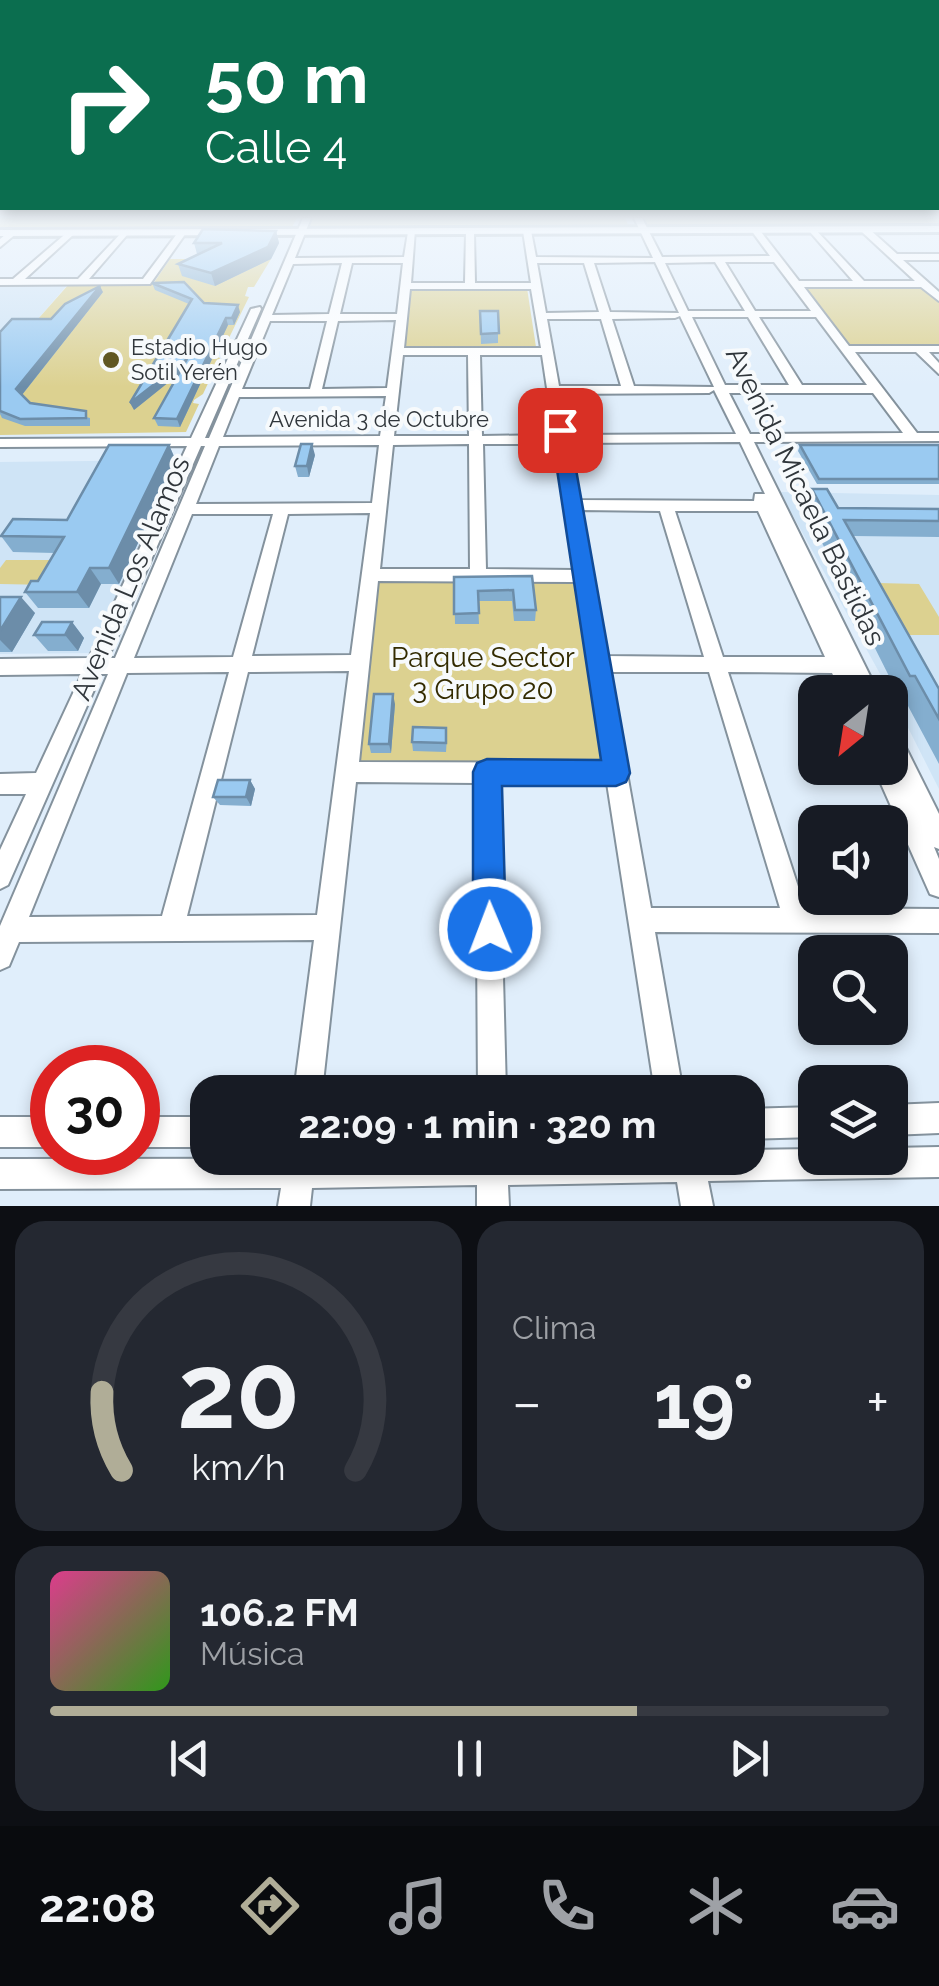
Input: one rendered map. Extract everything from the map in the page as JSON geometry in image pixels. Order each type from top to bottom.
[{"type":"street","points":[[16,282],[25,274]]},
{"type":"street","points":[[80,282],[87,274]]},
{"type":"street","points":[[0,282],[146,282],[152,274]]},
{"type":"street","name":"Avenida Los Alamos","points":[[0,877],[192,447],[279,274]]},
{"type":"street","name":"Avenida Los Alamos","points":[[0,957],[189,509],[281,274]]},
{"type":"street","points":[[315,393],[344,274]]},
{"type":"street","points":[[310,1075],[407,274]]},
{"type":"street","points":[[470,274],[470,286]]},
{"type":"street","points":[[534,274],[666,1075]]},
{"type":"street","points":[[593,274],[629,390]]},
{"type":"street","name":"Avenida Micaela Bastidas","points":[[660,274],[740,443],[859,675]]},
{"type":"street","points":[[727,274],[798,389]]},
{"type":"street","points":[[788,274],[913,436]]},
{"type":"street","points":[[853,274],[862,284]]},
{"type":"street","points":[[914,274],[939,298]]},
{"type":"street","points":[[796,284],[924,284]]},
{"type":"street","points":[[406,286],[536,286]]},
{"type":"street","points":[[541,316],[819,314]]},
{"type":"street","points":[[264,318],[402,317]]},
{"type":"street","points":[[846,349],[939,349]]},
{"type":"street","points":[[920,349],[939,370]]},
{"type":"street","points":[[398,352],[547,352]]},
{"type":"street","points":[[474,352],[478,576]]},
{"type":"street","points":[[554,390],[876,389]]},
{"type":"street","points":[[234,393],[393,392]]},
{"type":"street","name":"Avenida 3 de Octubre","points":[[740,443],[939,436]]},
{"type":"street","name":"Avenida 3 de Octubre","points":[[0,443],[192,447],[939,445]]},
{"type":"street","name":"Avenida Micaela Bastidas","points":[[740,443],[764,506],[843,675]]},
{"type":"street","name":"Avenida 3 de Octubre","points":[[0,453],[192,447]]},
{"type":"street","points":[[572,505],[764,506]]},
{"type":"street","points":[[666,506],[796,920]]},
{"type":"street","points":[[171,928],[282,508]]},
{"type":"street","points":[[189,509],[379,508]]},
{"type":"street","points":[[371,575],[584,576]]},
{"type":"street","points":[[0,668],[360,664]]},
{"type":"street","points":[[598,664],[838,664]]},
{"type":"street","points":[[346,772],[616,773]]},
{"type":"street","points":[[487,772],[492,1075]]},
{"type":"street","points":[[908,774],[939,838]]},
{"type":"street","points":[[0,784],[42,784]]},
{"type":"street","points":[[893,785],[939,885]]},
{"type":"street","points":[[641,920],[939,921]]},
{"type":"street","points":[[12,930],[328,927]]},
{"type":"street","points":[[908,1119],[939,1118]]},
{"type":"street","points":[[765,1123],[798,1123]]},
{"type":"street","points":[[0,1132],[30,1132]]},
{"type":"street","points":[[160,1132],[190,1132]]},
{"type":"street","points":[[765,1165],[939,1162]]},
{"type":"street","points":[[0,1174],[190,1168]]},
{"type":"street","points":[[294,1206],[298,1175]]},
{"type":"street","points":[[492,1175],[493,1206]]},
{"type":"street","points":[[692,1175],[698,1206]]},
{"type":"shaded area","points":[[68,284],[32,326],[0,362],[0,285]]},
{"type":"shaded area","points":[[181,460],[93,653],[0,654],[0,462]]},
{"type":"shaded area","points":[[780,492],[939,495],[939,789],[908,728],[908,675],[881,675]]},
{"type":"green space","name":"Estadio Hugo Sotil Yerén","points":[[160,274],[262,274],[254,287],[248,287],[245,296],[249,297],[227,342],[216,346],[212,355],[220,358],[203,394],[194,400],[199,404],[186,432],[0,435],[0,362],[69,284],[153,284]]},
{"type":"green space","points":[[803,286],[922,286],[939,302],[939,346],[851,346]]},
{"type":"green space","points":[[410,288],[527,288],[536,347],[403,348]]},
{"type":"green space","points":[[6,560],[66,560],[51,585],[0,584],[0,568]]},
{"type":"green space","name":"Parque Sector 3 Grupo 20","points":[[578,579],[609,767],[357,767],[377,582]]},
{"type":"green space","points":[[878,583],[919,584],[939,617],[939,635],[906,635]]},
{"type":"building","points":[[184,282],[204,303],[238,305],[232,318],[226,318],[177,419],[154,418],[187,359],[130,403],[192,299],[152,283]]},
{"type":"building","points":[[100,286],[16,389],[30,403],[86,411],[86,418],[20,419],[0,411],[0,332],[12,319],[51,319],[65,304]]},
{"type":"building","points":[[480,311],[498,311],[499,333],[481,334]]},
{"type":"building","points":[[301,444],[312,444],[307,466],[295,466]]},
{"type":"building","points":[[109,445],[169,445],[109,568],[90,568],[77,592],[25,592],[31,581],[38,581],[64,537],[1,536],[13,519],[67,520]]},
{"type":"building","points":[[800,445],[939,445],[939,479],[819,479]]},
{"type":"building","points":[[812,489],[827,489],[838,508],[939,509],[939,521],[844,520],[939,689],[939,719],[915,676],[910,676]]},
{"type":"building","points":[[532,576],[536,610],[515,610],[513,590],[478,591],[479,613],[454,614],[454,577]]},
{"type":"building","points":[[0,597],[21,597],[0,631]]},
{"type":"building","points":[[42,622],[72,622],[65,635],[34,635]]},
{"type":"building","points":[[374,694],[393,694],[389,744],[369,744]]},
{"type":"building","points":[[413,727],[446,728],[446,743],[412,742]]},
{"type":"building","points":[[218,780],[250,780],[246,797],[213,797]]},
{"type":"place","name":"Estadio Hugo Sotil Yerén","points":[[111,360]]},
{"type":"route","points":[[490,929],[487,772],[616,773],[560,430]]}]
